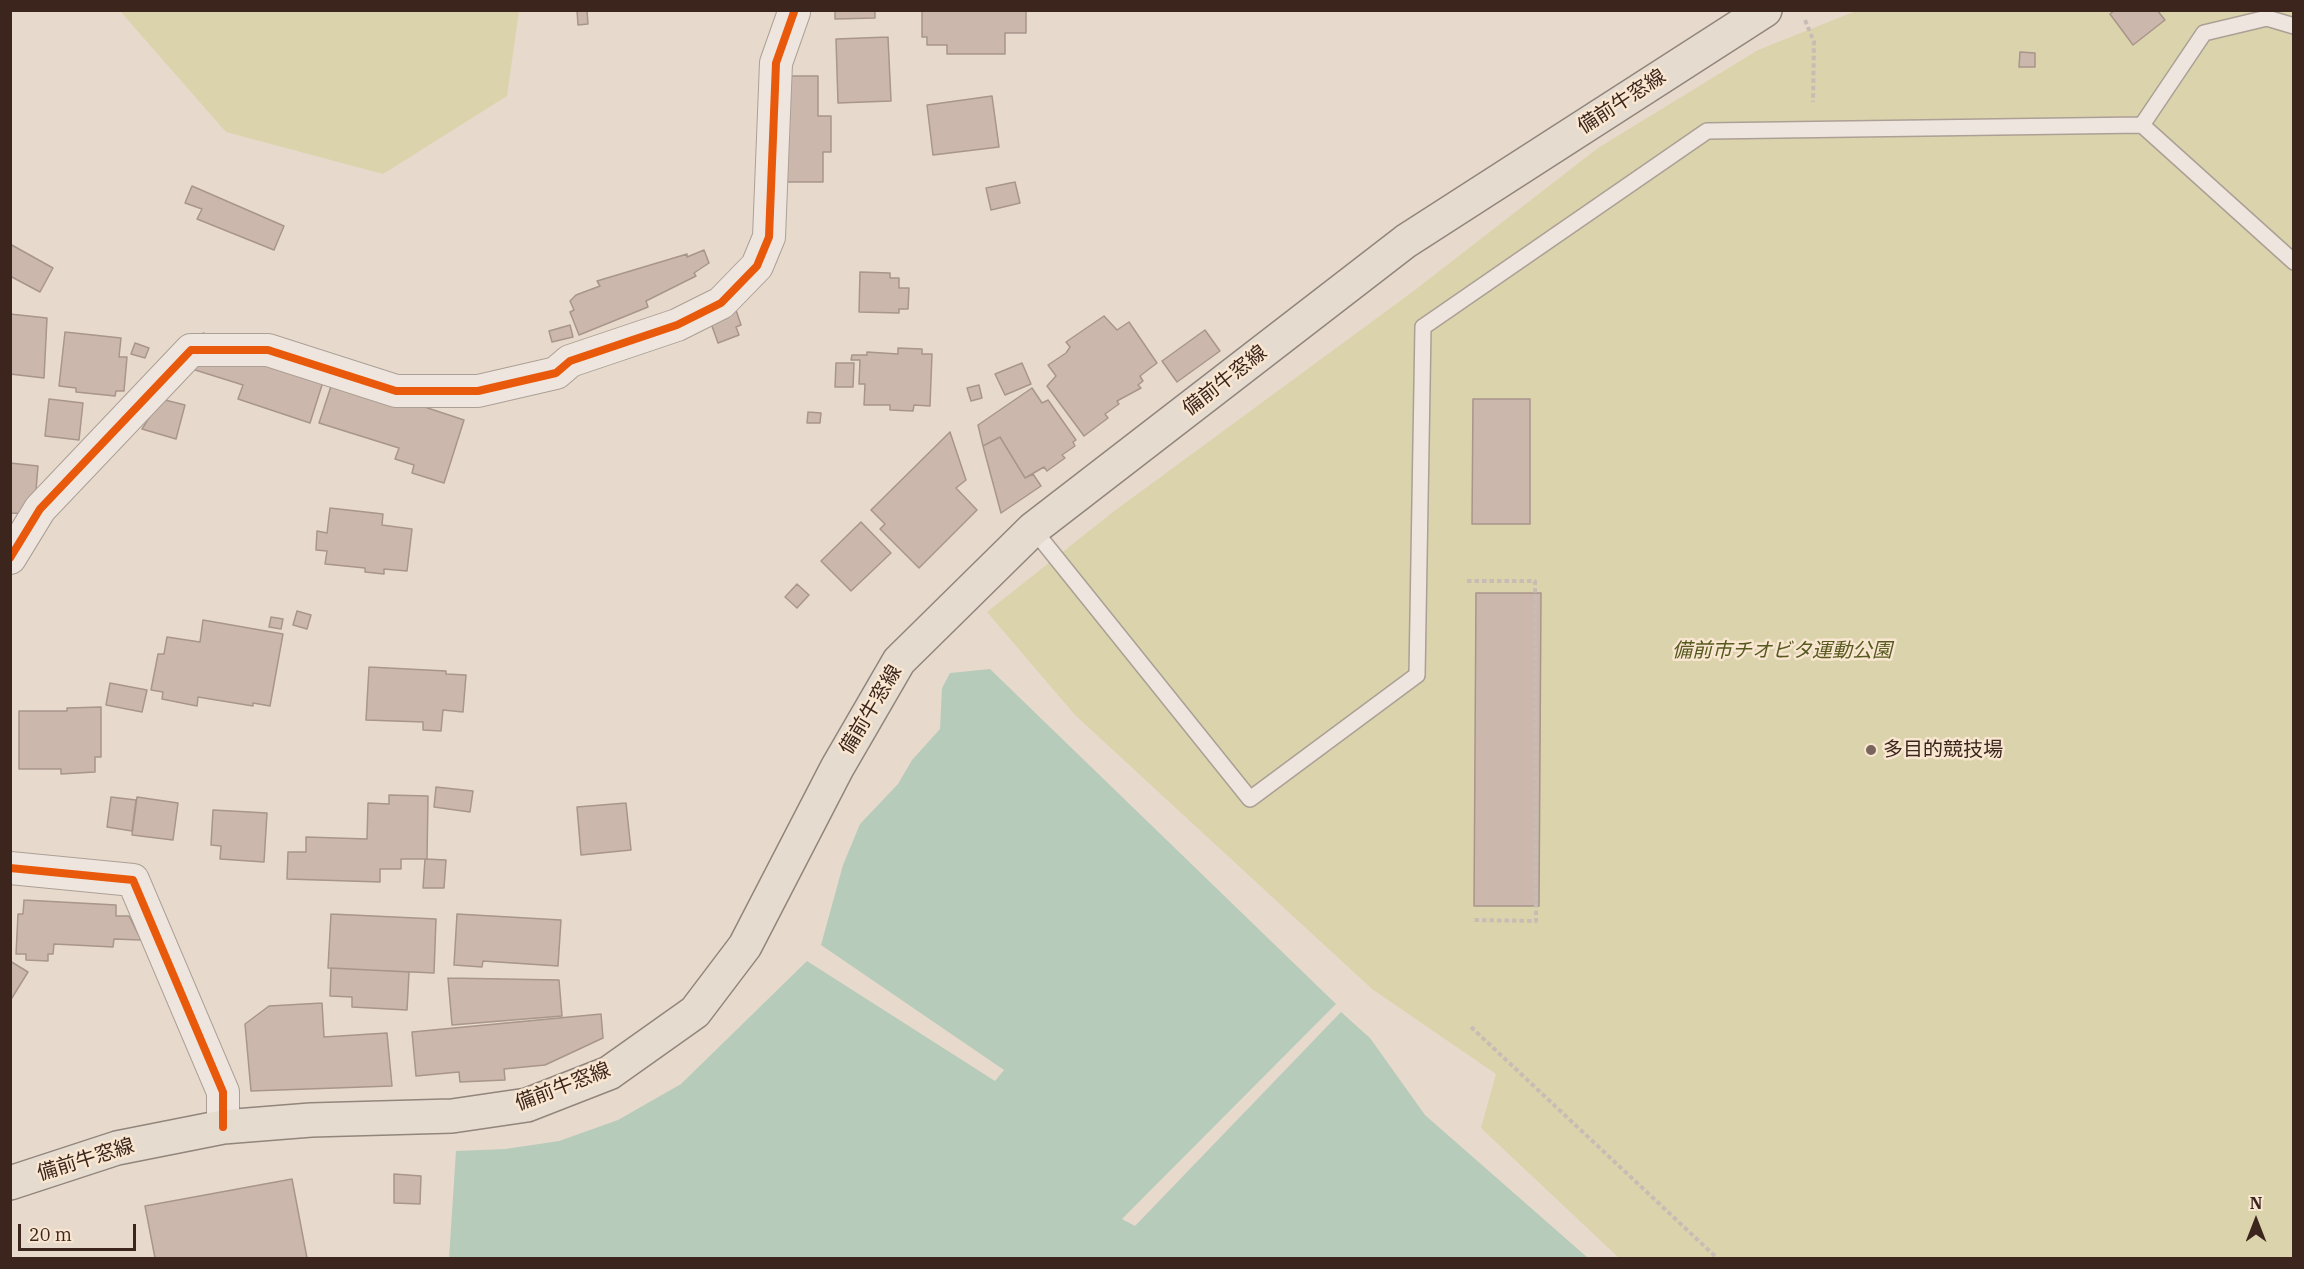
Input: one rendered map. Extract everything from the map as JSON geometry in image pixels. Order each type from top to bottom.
[{"type":"main road","name":"備前牛窓線","points":[[10,1183],[117,1148],[223,1127],[311,1120],[452,1116],[526,1105],[609,1073],[695,1012],[745,946],[837,768],[899,661],[1033,529],[1406,241],[1764,10]]},
{"type":"street","points":[[10,558],[40,509],[191,350],[268,350],[396,391],[478,391],[556,372],[570,361],[677,325],[721,303],[758,266],[769,237],[776,63],[794,12]]},
{"type":"street","points":[[10,868],[133,880],[223,1092],[223,1127]]},
{"type":"lane","points":[[2142,125],[2204,33],[2267,18],[2294,26]]},
{"type":"lane","points":[[1033,529],[1250,799],[1417,675],[1423,327],[1707,131],[2142,125],[2294,262]]},
{"type":"path","points":[[1805,20],[1814,42],[1813,96]]},
{"type":"path","points":[[1467,581],[1534,581],[1536,921],[1473,920]]},
{"type":"path","points":[[1471,1027],[1717,1258]]},
{"type":"green space","points":[[120,11],[519,11],[507,96],[383,174],[226,132]]},
{"type":"green space","name":"備前市チオビタ運動公園","points":[[1856,11],[2293,11],[2293,1258],[1619,1258],[1481,1128],[1496,1074],[1372,989],[1075,715],[987,612],[1113,512],[1411,293],[1598,148],[1758,50]]},
{"type":"shaded area","points":[[990,669],[1336,1004],[1122,1219],[1135,1226],[1341,1012],[1370,1038],[1425,1115],[1588,1258],[449,1258],[456,1151],[505,1149],[559,1141],[618,1120],[681,1084],[807,961],[995,1081],[1004,1070],[821,945],[843,865],[860,824],[898,784],[912,760],[940,729],[942,688],[950,673]]},
{"type":"building","points":[[577,10],[587,10],[588,24],[578,25]]},
{"type":"building","points":[[835,10],[875,10],[875,18],[835,19]]},
{"type":"building","points":[[922,10],[1026,10],[1026,33],[1005,33],[1005,54],[947,54],[947,45],[927,45],[927,37],[922,37]]},
{"type":"building","points":[[2115,10],[2157,10],[2165,20],[2133,45],[2110,14]]},
{"type":"building","points":[[888,37],[891,101],[838,103],[836,39]]},
{"type":"building","points":[[2020,52],[2035,53],[2035,67],[2019,67]]},
{"type":"building","points":[[775,76],[818,76],[818,116],[831,116],[831,152],[823,152],[823,182],[771,182]]},
{"type":"building","points":[[992,96],[999,147],[933,155],[927,105]]},
{"type":"building","points":[[1015,182],[1020,203],[991,210],[986,188]]},
{"type":"building","points":[[192,186],[284,226],[274,250],[197,219],[202,209],[185,203]]},
{"type":"building","points":[[10,244],[53,268],[40,292],[10,276]]},
{"type":"building","points":[[704,250],[709,263],[694,273],[696,276],[646,301],[648,307],[579,335],[570,312],[574,310],[570,301],[576,295],[600,286],[597,281],[687,254],[687,257]]},
{"type":"building","points":[[860,272],[890,273],[890,278],[899,278],[899,288],[909,288],[908,309],[899,309],[899,313],[859,312]]},
{"type":"building","points":[[729,289],[741,325],[736,327],[739,335],[718,343],[702,298]]},
{"type":"building","points":[[10,314],[47,318],[44,378],[10,374]]},
{"type":"building","points":[[1104,316],[1117,330],[1129,322],[1157,363],[1140,376],[1143,381],[1138,385],[1141,388],[1117,401],[1119,404],[1105,414],[1108,418],[1084,436],[1047,386],[1056,376],[1048,365],[1066,353],[1070,347],[1066,342]]},
{"type":"building","points":[[570,325],[573,337],[552,342],[549,331]]},
{"type":"building","points":[[1205,330],[1220,351],[1177,382],[1162,361]]},
{"type":"building","points":[[65,332],[121,338],[119,357],[127,357],[124,391],[116,391],[115,396],[76,392],[76,388],[59,386]]},
{"type":"building","points":[[203,333],[241,346],[328,366],[310,423],[238,399],[243,385],[192,369]]},
{"type":"building","points":[[135,343],[149,348],[145,358],[131,354]]},
{"type":"building","points":[[898,348],[922,349],[922,354],[932,354],[930,406],[914,405],[913,411],[890,410],[890,405],[864,405],[865,384],[859,384],[860,360],[851,360],[852,355],[867,355],[867,352],[898,354]]},
{"type":"building","points":[[836,363],[854,363],[853,387],[835,387]]},
{"type":"building","points":[[1022,363],[1031,384],[1005,395],[995,374]]},
{"type":"building","points":[[334,377],[464,420],[444,483],[412,473],[414,465],[395,459],[399,448],[319,423]]},
{"type":"building","points":[[979,385],[982,398],[971,401],[967,388]]},
{"type":"building","points":[[1032,388],[1042,403],[1048,400],[1076,440],[1073,442],[1075,446],[1062,455],[1065,458],[1047,471],[1044,467],[1025,478],[1000,437],[983,446],[978,425]]},
{"type":"building","points":[[49,399],[83,403],[79,440],[45,436]]},
{"type":"building","points":[[161,399],[185,405],[176,439],[142,429]]},
{"type":"building","points":[[1473,399],[1530,399],[1530,524],[1472,524]]},
{"type":"building","points":[[808,412],[821,413],[820,423],[807,423]]},
{"type":"building","points":[[950,432],[966,480],[956,488],[977,510],[919,568],[880,529],[885,524],[871,510]]},
{"type":"building","points":[[1000,437],[1025,478],[1033,474],[1041,486],[1001,513],[983,446]]},
{"type":"building","points":[[10,463],[38,466],[34,514],[10,513]]},
{"type":"building","points":[[330,508],[383,514],[382,525],[412,529],[407,571],[384,569],[384,574],[365,572],[365,568],[325,564],[327,551],[316,550],[317,531],[327,533]]},
{"type":"building","points":[[861,522],[891,553],[851,591],[821,561]]},
{"type":"building","points":[[797,584],[809,595],[797,608],[785,597]]},
{"type":"building","points":[[1476,593],[1541,593],[1539,906],[1474,906]]},
{"type":"building","points":[[297,611],[311,615],[307,629],[293,625]]},
{"type":"building","points":[[271,617],[283,619],[281,629],[269,627]]},
{"type":"building","points":[[203,620],[283,634],[270,706],[253,703],[253,706],[198,697],[197,706],[162,699],[163,692],[151,690],[158,654],[164,654],[167,637],[200,642]]},
{"type":"building","points":[[369,667],[446,671],[446,674],[466,675],[463,712],[443,710],[441,731],[423,730],[423,722],[366,720]]},
{"type":"building","points":[[110,683],[147,690],[142,712],[106,705]]},
{"type":"building","points":[[101,707],[101,757],[95,757],[95,772],[61,774],[61,769],[19,769],[19,711],[67,711],[67,708]]},
{"type":"building","points":[[436,787],[473,791],[470,812],[434,807]]},
{"type":"building","points":[[389,795],[428,796],[427,859],[401,859],[401,869],[380,869],[380,882],[287,879],[288,852],[306,852],[306,837],[367,839],[368,803],[389,804]]},
{"type":"building","points":[[111,797],[136,800],[132,831],[107,827]]},
{"type":"building","points":[[137,797],[178,803],[173,840],[132,835]]},
{"type":"building","points":[[626,803],[631,850],[581,855],[577,807]]},
{"type":"building","points":[[213,810],[267,813],[264,862],[220,859],[221,846],[211,845]]},
{"type":"building","points":[[425,859],[446,860],[444,888],[423,888]]},
{"type":"building","points":[[24,900],[116,905],[116,916],[129,916],[141,940],[114,939],[113,947],[54,944],[53,954],[48,954],[48,961],[26,960],[26,954],[16,954],[18,914],[23,914]]},
{"type":"building","points":[[331,914],[436,919],[434,973],[328,968]]},
{"type":"building","points":[[457,914],[561,920],[558,966],[483,961],[482,967],[454,965]]},
{"type":"building","points":[[10,961],[28,972],[10,1001]]},
{"type":"building","points":[[331,968],[409,972],[407,1010],[352,1007],[352,997],[330,996]]},
{"type":"building","points":[[448,978],[559,980],[562,1016],[452,1025]]},
{"type":"building","points":[[322,1003],[324,1037],[387,1033],[392,1086],[251,1091],[245,1024],[269,1006]]},
{"type":"building","points":[[601,1014],[603,1038],[545,1065],[504,1069],[505,1080],[460,1082],[459,1072],[416,1076],[412,1032]]},
{"type":"building","points":[[394,1174],[421,1176],[420,1204],[394,1203]]},
{"type":"building","points":[[292,1179],[307,1258],[155,1258],[145,1206]]},
{"type":"cycle path","points":[[10,558],[40,509],[191,350],[268,350],[396,391],[478,391],[556,373],[570,361],[677,325],[721,303],[757,266],[769,237],[776,63],[794,12]]},
{"type":"cycle path","points":[[10,868],[133,880],[223,1092],[223,1127]]},
{"type":"place","name":"多目的競技場","points":[[1871,750]]}]
